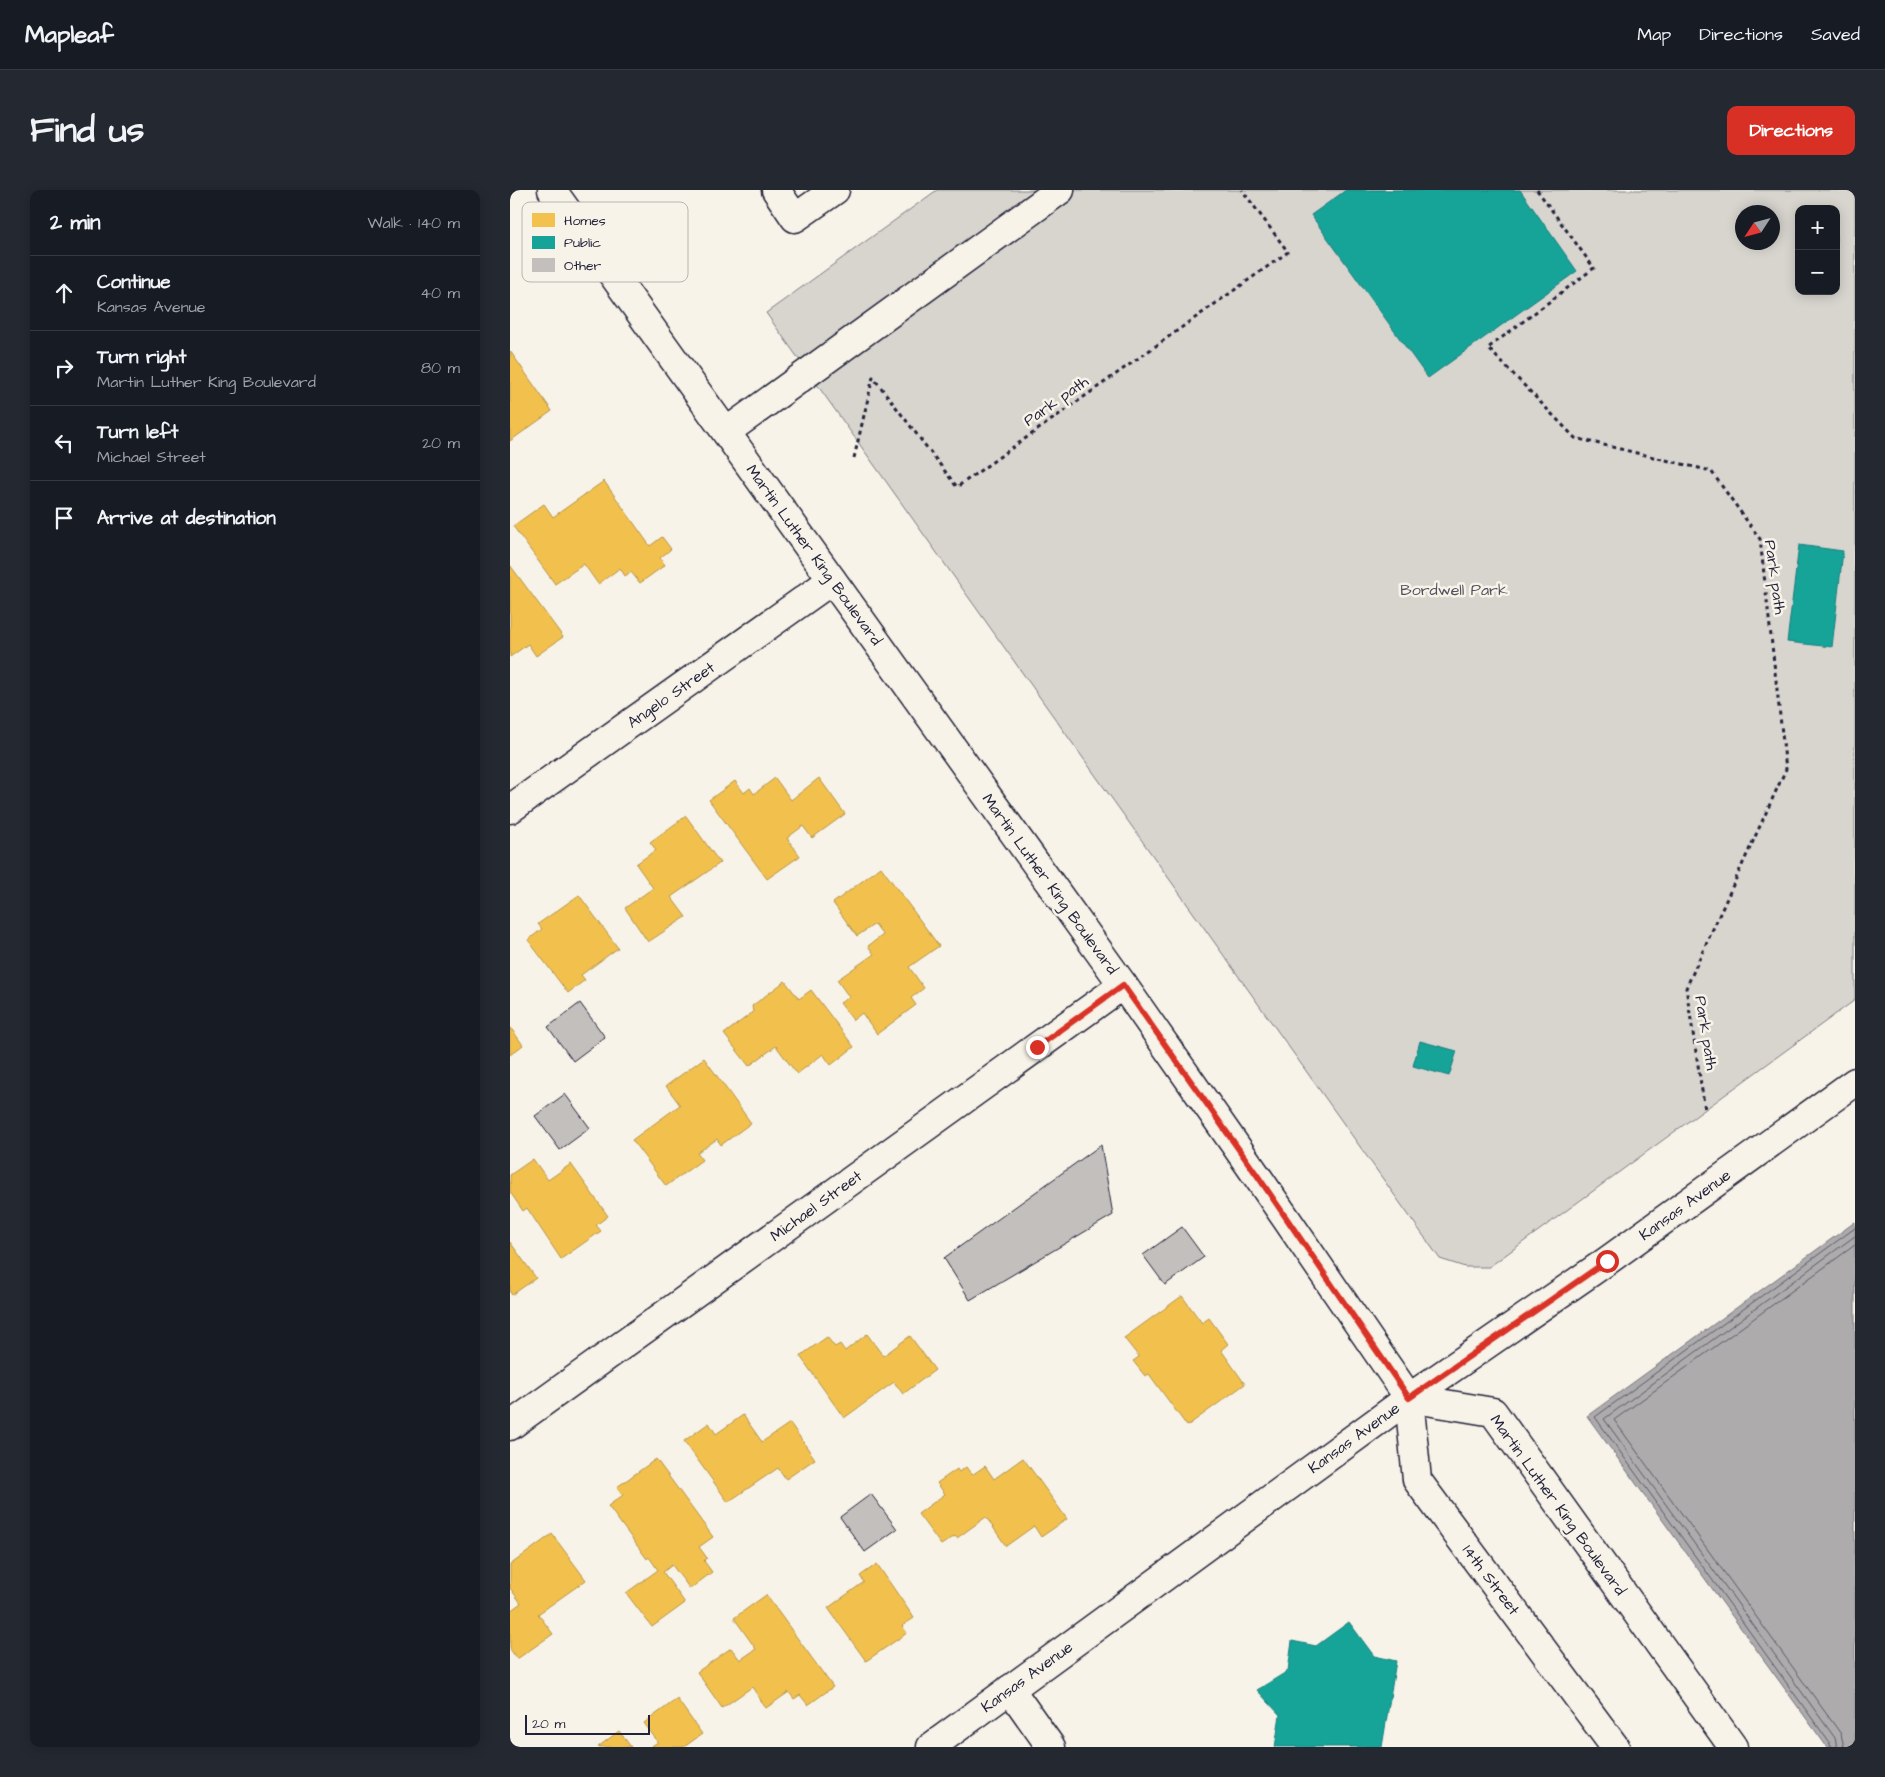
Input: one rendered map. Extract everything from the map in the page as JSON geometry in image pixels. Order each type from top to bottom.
[{"type":"main road","name":"Martin Luther King Boulevard","points":[[552,190],[561,202]]},
{"type":"main road","points":[[776,190],[795,218],[835,190]]},
{"type":"main road","points":[[726,432],[1060,190]]},
{"type":"main road","name":"Martin Luther King Boulevard","points":[[618,282],[1123,985],[1259,1178],[1409,1398],[1493,1412],[1733,1747]]},
{"type":"main road","name":"Angelo Street","points":[[510,809],[832,580]]},
{"type":"main road","name":"Michael Street","points":[[510,1426],[1123,985]]},
{"type":"main road","name":"Kansas Avenue","points":[[931,1747],[1409,1398],[1607,1261],[1855,1082]]},
{"type":"main road","name":"14th Street","points":[[1409,1398],[1417,1480],[1615,1747]]},
{"type":"main road","points":[[1010,1690],[1051,1747]]},
{"type":"path","name":"Park path","points":[[854,458],[873,377],[957,487],[1288,252],[1242,190]]},
{"type":"path","name":"Park path","points":[[1537,190],[1594,268],[1488,348],[1575,438],[1711,471],[1760,539],[1786,769],[1686,988],[1706,1110]]},
{"type":"green space","name":"Bordwell Park","points":[[937,190],[1855,190],[1855,1000],[1489,1267],[1465,1267],[1440,1259],[766,313]]},
{"type":"water","points":[[1855,1222],[1855,1747],[1827,1747],[1587,1416]]},
{"type":"building: Homes","points":[[510,351],[552,411],[510,441]]},
{"type":"building: Homes","points":[[604,481],[650,546],[662,537],[671,549],[660,558],[665,565],[640,583],[631,572],[625,576],[620,568],[598,584],[584,564],[555,584],[513,526],[544,504],[553,517]]},
{"type":"building: Homes","points":[[510,565],[563,637],[536,656],[528,644],[510,657]]},
{"type":"building: Homes","points":[[775,778],[791,800],[819,778],[845,814],[812,838],[803,826],[787,838],[800,856],[767,879],[709,800],[735,781],[744,793],[750,788],[754,794]]},
{"type":"building: Homes","points":[[686,816],[720,863],[671,897],[686,917],[648,942],[625,908],[653,888],[636,864],[656,850],[650,842]]},
{"type":"building: Homes","points":[[881,867],[939,946],[909,967],[924,988],[911,998],[916,1005],[877,1034],[862,1013],[853,1020],[840,1003],[849,997],[837,980],[874,954],[868,946],[883,935],[875,924],[857,936],[833,903]]},
{"type":"building: Homes","points":[[579,895],[618,948],[581,975],[585,980],[568,993],[528,940],[542,929],[538,924]]},
{"type":"building: Homes","points":[[785,981],[799,999],[811,990],[854,1047],[831,1065],[823,1054],[797,1074],[776,1046],[749,1066],[724,1034],[753,1012],[752,1006]]},
{"type":"building: Homes","points":[[510,1027],[523,1045],[510,1055]]},
{"type":"building: Homes","points":[[704,1058],[751,1123],[721,1145],[717,1139],[697,1153],[702,1160],[666,1186],[632,1140],[680,1105],[666,1086]]},
{"type":"building: Homes","points":[[533,1159],[548,1180],[571,1164],[608,1216],[596,1225],[601,1231],[561,1259],[527,1208],[523,1211],[510,1192],[510,1175]]},
{"type":"building: Homes","points":[[510,1242],[536,1278],[512,1295],[510,1292]]},
{"type":"building: Homes","points":[[1182,1296],[1202,1323],[1209,1318],[1228,1344],[1221,1350],[1245,1384],[1187,1426],[1149,1374],[1145,1376],[1133,1361],[1139,1357],[1124,1338]]},
{"type":"building: Homes","points":[[867,1334],[883,1356],[910,1336],[935,1370],[903,1394],[894,1382],[844,1418],[800,1356],[827,1337],[835,1347],[840,1344],[845,1351]]},
{"type":"building: Homes","points":[[743,1415],[762,1442],[790,1423],[815,1459],[786,1479],[778,1468],[728,1502],[684,1441],[709,1423],[716,1434]]},
{"type":"building: Homes","points":[[1023,1458],[1067,1519],[1041,1537],[1034,1526],[1006,1546],[986,1517],[957,1538],[955,1536],[941,1545],[918,1514],[945,1494],[937,1483],[957,1469],[959,1472],[966,1467],[972,1475],[985,1466],[994,1479]]},
{"type":"building: Homes","points":[[656,1459],[713,1537],[699,1547],[707,1558],[704,1561],[712,1572],[690,1589],[672,1565],[663,1572],[685,1603],[652,1627],[626,1593],[658,1570],[649,1557],[647,1559],[608,1506],[623,1495],[617,1487]]},
{"type":"building: Homes","points":[[552,1534],[586,1580],[538,1614],[553,1634],[517,1659],[510,1649],[510,1611],[521,1603],[510,1588],[510,1565]]},
{"type":"building: Homes","points":[[877,1564],[914,1618],[902,1626],[907,1633],[866,1661],[828,1608],[864,1582],[860,1576]]},
{"type":"building: Homes","points":[[766,1595],[833,1687],[808,1705],[800,1695],[794,1699],[789,1692],[766,1708],[752,1687],[722,1708],[697,1672],[731,1648],[740,1660],[756,1649],[734,1618]]},
{"type":"building: Homes","points":[[677,1699],[702,1734],[684,1747],[650,1747],[658,1742],[644,1723]]},
{"type":"building: Homes","points":[[619,1731],[631,1747],[598,1747]]},
{"type":"building: Public","points":[[1346,190],[1520,190],[1577,271],[1428,378],[1311,215]]},
{"type":"building: Public","points":[[1799,545],[1843,551],[1832,647],[1787,642]]},
{"type":"building: Public","points":[[1420,1041],[1457,1051],[1449,1076],[1413,1066]]},
{"type":"building: Public","points":[[1349,1622],[1374,1656],[1396,1661],[1382,1747],[1275,1747],[1280,1715],[1257,1690],[1288,1671],[1292,1641],[1316,1646]]},
{"type":"building: Other","points":[[580,1003],[605,1037],[573,1061],[548,1027]]},
{"type":"building: Other","points":[[565,1094],[590,1128],[560,1150],[535,1116]]},
{"type":"building: Other","points":[[1101,1145],[1113,1215],[970,1300],[944,1258]]},
{"type":"building: Other","points":[[1182,1227],[1204,1257],[1165,1285],[1143,1255]]},
{"type":"building: Other","points":[[871,1494],[897,1529],[865,1552],[840,1517]]},
{"type":"route","points":[[1037,1047],[1123,985],[1259,1178],[1409,1398],[1607,1261]]}]
